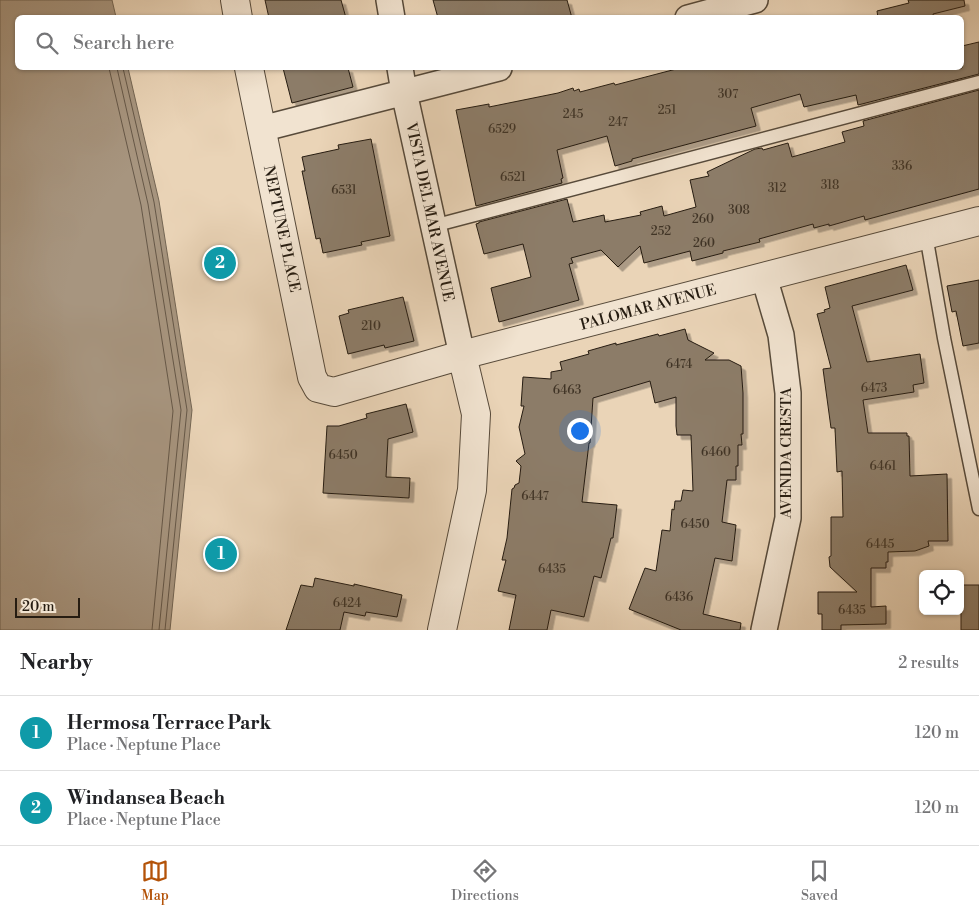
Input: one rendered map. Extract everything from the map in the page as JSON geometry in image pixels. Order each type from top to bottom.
[{"type":"street","points":[[235,0],[238,15]]},
{"type":"street","points":[[389,0],[392,15]]},
{"type":"street","points":[[699,15],[755,0]]},
{"type":"street","name":"NEPTUNE PLACE","points":[[249,70],[312,377],[318,388]]},
{"type":"street","name":"VISTA DEL MAR AVENUE","points":[[400,70],[462,356]]},
{"type":"street","points":[[261,129],[491,70]]},
{"type":"street","name":"PALOMAR AVENUE","points":[[318,388],[334,392],[462,356],[979,221]]},
{"type":"street","name":"AVENIDA CRESTA","points":[[764,276],[781,335],[788,393],[788,518],[764,630]]},
{"type":"street","points":[[442,630],[472,490],[476,414],[462,356]]},
{"type":"lane","points":[[433,226],[979,82]]},
{"type":"lane","points":[[926,235],[944,338],[979,509]]},
{"type":"water","points":[[0,0],[112,0],[116,15],[15,15],[15,70],[128,70],[159,201],[192,410],[170,630],[0,630]]},
{"type":"building","points":[[265,0],[341,0],[345,15],[268,15]]},
{"type":"building","points":[[433,0],[567,0],[571,15],[437,15]]},
{"type":"building","points":[[908,0],[964,0],[965,6],[933,15],[878,15],[877,11],[909,3]]},
{"type":"building","points":[[979,42],[979,74],[858,105],[856,95],[804,107],[800,94],[751,108],[756,126],[632,159],[632,161],[615,166],[607,136],[557,150],[563,178],[561,179],[562,183],[476,206],[456,110],[489,104],[489,107],[558,93],[573,88],[574,91],[579,89],[580,92],[672,70],[964,70],[964,46]]},
{"type":"building","points":[[284,70],[349,70],[353,87],[292,103]]},
{"type":"building","points":[[979,90],[979,189],[865,220],[864,216],[829,226],[829,224],[814,228],[813,224],[759,239],[760,242],[692,261],[690,251],[644,263],[640,246],[618,267],[601,250],[571,258],[573,263],[569,264],[579,300],[499,322],[491,288],[531,277],[523,244],[484,254],[476,224],[479,222],[567,199],[573,222],[604,215],[605,222],[641,215],[640,212],[662,206],[664,216],[696,207],[690,180],[709,176],[707,172],[755,149],[762,148],[763,150],[788,143],[792,157],[845,142],[842,132],[864,126],[863,121]]},
{"type":"building","points":[[371,139],[390,236],[361,242],[362,245],[323,253],[320,238],[316,239],[302,171],[305,171],[302,157],[339,149],[338,145]]},
{"type":"building","points":[[906,265],[913,290],[852,306],[867,362],[920,354],[924,383],[913,385],[914,392],[863,400],[868,433],[907,433],[907,436],[909,436],[910,476],[947,474],[948,541],[928,541],[929,546],[915,551],[888,552],[886,568],[871,568],[871,607],[886,606],[886,624],[841,625],[841,630],[822,630],[822,614],[818,614],[818,592],[857,592],[830,567],[831,517],[843,517],[842,471],[837,472],[835,428],[831,428],[823,369],[831,368],[817,314],[825,312],[824,310],[830,308],[825,287]]},
{"type":"building","points":[[979,280],[979,343],[963,346],[956,311],[952,312],[947,286]]},
{"type":"building","points":[[403,297],[414,341],[385,348],[384,345],[348,354],[339,316],[349,313],[348,310]]},
{"type":"building","points":[[685,329],[688,340],[714,353],[705,360],[729,360],[741,366],[743,393],[742,445],[738,445],[736,480],[727,480],[722,522],[736,525],[732,561],[715,558],[703,614],[741,623],[740,630],[681,630],[629,609],[645,568],[656,571],[662,530],[670,531],[672,509],[674,510],[675,501],[681,501],[683,490],[693,491],[691,435],[677,435],[676,397],[655,403],[650,381],[593,398],[590,443],[582,502],[617,505],[613,538],[611,538],[601,578],[594,576],[584,617],[551,610],[547,630],[509,630],[516,595],[498,591],[506,560],[502,560],[507,538],[512,489],[519,483],[521,466],[516,461],[525,454],[519,427],[524,406],[521,406],[523,377],[551,379],[551,372],[562,370],[560,362],[589,354],[588,351],[616,343],[616,345]]},
{"type":"building","points":[[406,404],[413,432],[388,439],[386,477],[410,478],[409,498],[323,493],[327,426],[339,426],[367,418],[366,414]]},
{"type":"building","points":[[315,578],[354,586],[354,584],[402,595],[397,617],[366,612],[365,616],[344,612],[340,630],[286,630],[301,585],[313,587]]},
{"type":"building","points":[[964,585],[979,585],[979,630],[961,630],[961,615],[964,615]]},
{"type":"place","name":"Windansea Beach","points":[[220,263]]},
{"type":"place","name":"Hermosa Terrace Park","points":[[221,554]]}]
